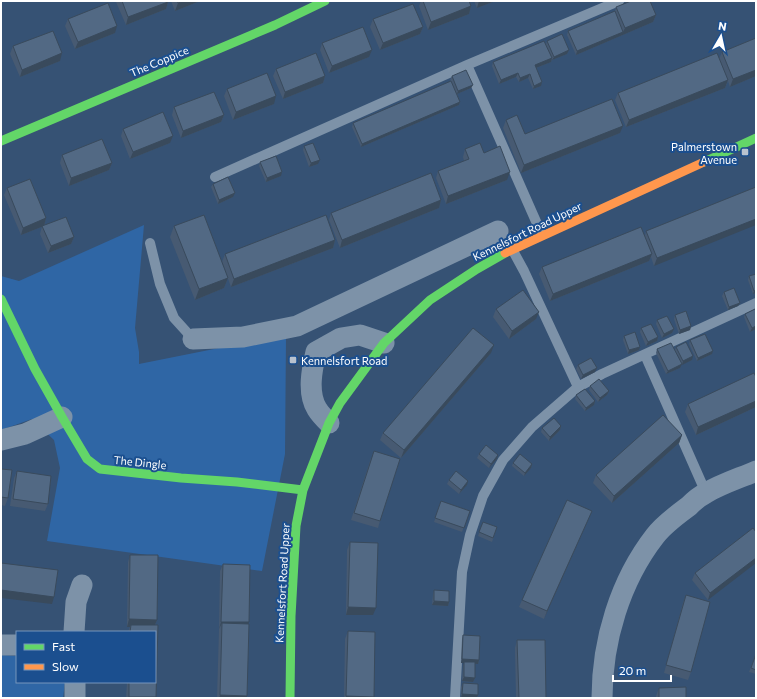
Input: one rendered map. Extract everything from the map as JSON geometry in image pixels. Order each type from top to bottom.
[{"type":"street","name":"The Coppice","points":[[1,142],[275,25],[325,1]]},
{"type":"street","name":"Kennelsfort Road Upper","points":[[290,698],[293,553],[296,526],[303,490],[329,423],[340,403],[384,343],[430,300],[477,269],[512,249],[756,138]]},
{"type":"street","points":[[193,339],[243,337],[297,326],[498,231]]},
{"type":"street","name":"The Dingle","points":[[1,299],[35,369],[62,417],[87,459],[100,470],[237,482],[303,490]]},
{"type":"street","points":[[297,326],[303,338],[316,352]]},
{"type":"street","points":[[329,423],[316,408],[312,396],[312,368],[316,352],[341,338],[360,335],[384,343]]},
{"type":"street","points":[[1,440],[25,434],[62,417]]},
{"type":"street","points":[[602,698],[606,649],[611,627],[626,585],[639,559],[655,535],[671,519],[706,493],[756,471]]},
{"type":"street","points":[[74,631],[76,602],[82,585]]},
{"type":"street","points":[[1,645],[16,645]]},
{"type":"street","points":[[75,683],[75,698]]},
{"type":"lane","points":[[215,177],[467,65],[619,1]]},
{"type":"lane","points":[[467,65],[542,235]]},
{"type":"lane","points":[[150,243],[160,284],[174,318],[193,339]]},
{"type":"lane","points":[[512,249],[524,271],[578,387]]},
{"type":"lane","points":[[455,698],[462,572],[470,536],[483,496],[503,460],[532,427],[578,387],[602,374],[756,303]]},
{"type":"lane","points":[[645,355],[706,493]]},
{"type":"shaded area","points":[[144,225],[135,328],[139,352],[139,364],[219,348],[286,338],[285,454],[262,571],[47,541],[60,468],[54,440],[32,419],[1,430],[1,276],[19,281]]},
{"type":"shaded area","points":[[1,655],[16,656],[16,683],[65,683],[63,698],[1,698]]},
{"type":"building","points":[[122,1],[168,1],[168,2],[128,17]]},
{"type":"building","points":[[423,1],[469,1],[471,6],[431,22]]},
{"type":"building","points":[[631,1],[650,1],[656,15],[625,28],[616,7]]},
{"type":"building","points":[[108,3],[117,26],[78,42],[68,19]]},
{"type":"building","points":[[413,4],[423,27],[383,43],[373,19]]},
{"type":"building","points":[[615,11],[623,32],[577,51],[568,31]]},
{"type":"building","points":[[363,27],[372,50],[332,66],[322,43]]},
{"type":"building","points":[[53,31],[62,53],[22,70],[13,46]]},
{"type":"building","points":[[562,34],[569,50],[554,57],[547,41]]},
{"type":"building","points":[[756,38],[756,70],[733,79],[722,52]]},
{"type":"building","points":[[544,41],[552,58],[535,65],[542,82],[534,86],[530,74],[520,78],[518,73],[501,80],[493,62]]},
{"type":"building","points":[[316,53],[325,76],[285,92],[276,69]]},
{"type":"building","points":[[717,53],[728,80],[629,120],[618,93]]},
{"type":"building","points":[[466,70],[473,85],[458,91],[452,76]]},
{"type":"building","points":[[267,73],[276,96],[236,112],[227,89]]},
{"type":"building","points":[[451,81],[460,102],[362,144],[353,123]]},
{"type":"building","points":[[214,92],[224,115],[183,131],[174,107]]},
{"type":"building","points":[[612,99],[623,126],[524,165],[506,120],[517,115],[525,134]]},
{"type":"building","points":[[163,112],[173,136],[133,152],[123,129]]},
{"type":"building","points":[[102,139],[112,163],[71,178],[62,155]]},
{"type":"building","points":[[313,143],[320,160],[311,163],[304,146]]},
{"type":"building","points":[[480,143],[484,153],[500,146],[510,172],[448,196],[438,171],[469,159],[465,149]]},
{"type":"building","points":[[276,156],[282,172],[267,178],[260,162]]},
{"type":"building","points":[[431,173],[441,200],[342,240],[331,213]]},
{"type":"building","points":[[228,177],[235,193],[219,200],[213,184]]},
{"type":"building","points":[[30,179],[46,218],[23,228],[7,188]]},
{"type":"building","points":[[756,187],[756,219],[657,258],[646,231]]},
{"type":"building","points":[[204,215],[228,278],[199,289],[174,226]]},
{"type":"building","points":[[326,215],[335,240],[234,279],[225,254]]},
{"type":"building","points":[[66,217],[74,237],[51,246],[42,226]]},
{"type":"building","points":[[641,227],[652,254],[553,294],[542,267]]},
{"type":"building","points":[[756,274],[756,290],[754,291],[749,276]]},
{"type":"building","points":[[734,288],[740,303],[729,307],[724,292]]},
{"type":"building","points":[[523,290],[539,312],[512,331],[496,309]]},
{"type":"building","points":[[755,309],[756,326],[752,328],[745,314]]},
{"type":"building","points":[[686,311],[691,326],[680,330],[675,315]]},
{"type":"building","points":[[667,316],[674,329],[664,334],[657,320]]},
{"type":"building","points":[[651,324],[658,337],[648,342],[641,328]]},
{"type":"building","points":[[473,328],[494,345],[404,450],[383,433]]},
{"type":"building","points":[[635,332],[640,347],[629,350],[624,336]]},
{"type":"building","points":[[705,334],[713,351],[698,358],[690,340]]},
{"type":"building","points":[[686,342],[693,356],[683,361],[676,347]]},
{"type":"building","points":[[671,343],[682,364],[668,371],[657,349]]},
{"type":"building","points":[[591,358],[597,368],[583,375],[578,365]]},
{"type":"building","points":[[754,373],[756,377],[756,401],[698,427],[688,404]]},
{"type":"building","points":[[599,379],[609,391],[600,398],[590,386]]},
{"type":"building","points":[[585,389],[595,401],[586,408],[576,395]]},
{"type":"building","points":[[663,415],[682,435],[614,496],[596,475]]},
{"type":"building","points":[[554,418],[561,426],[550,437],[542,428]]},
{"type":"building","points":[[486,445],[498,455],[491,464],[479,454]]},
{"type":"building","points":[[374,451],[400,459],[380,521],[354,513]]},
{"type":"building","points":[[520,454],[532,464],[525,473],[513,463]]},
{"type":"building","points":[[1,469],[12,470],[8,498],[1,497]]},
{"type":"building","points":[[17,471],[51,476],[48,504],[13,499]]},
{"type":"building","points":[[456,471],[468,481],[461,490],[449,480]]},
{"type":"building","points":[[567,500],[592,511],[547,611],[522,600]]},
{"type":"building","points":[[441,501],[470,511],[464,528],[435,518]]},
{"type":"building","points":[[483,522],[497,527],[493,538],[479,532]]},
{"type":"building","points":[[753,528],[756,532],[756,558],[710,593],[695,573]]},
{"type":"building","points":[[350,542],[378,543],[376,608],[348,607]]},
{"type":"building","points":[[130,555],[158,555],[157,620],[129,619]]},
{"type":"building","points":[[1,563],[58,570],[54,597],[1,590]]},
{"type":"building","points":[[223,564],[250,565],[249,622],[221,622]]},
{"type":"building","points":[[434,590],[449,591],[449,602],[434,601]]},
{"type":"building","points":[[686,595],[710,602],[691,672],[666,665]]},
{"type":"building","points":[[222,623],[249,624],[247,696],[220,695]]},
{"type":"building","points":[[131,625],[158,625],[156,697],[129,697],[129,683],[156,683],[156,631],[130,631]]},
{"type":"building","points":[[348,631],[375,632],[374,697],[346,696]]},
{"type":"building","points":[[463,635],[480,636],[479,660],[462,659]]},
{"type":"building","points":[[517,640],[545,640],[546,698],[519,698]]},
{"type":"building","points":[[756,654],[756,670],[751,668]]},
{"type":"building","points":[[464,662],[475,662],[475,678],[464,677]]},
{"type":"building","points":[[463,683],[478,684],[478,695],[462,694]]},
{"type":"building","points":[[686,687],[686,698],[659,698],[659,688]]},
{"type":"building","points":[[220,697],[247,698],[220,698]]},
{"type":"traffic: fast","points":[[1,141],[275,25],[325,1]]},
{"type":"traffic: fast","points":[[704,162],[756,138]]},
{"type":"traffic: fast","points":[[290,698],[291,616],[296,526],[303,490],[329,423],[340,403],[384,343],[430,300],[477,269],[505,253]]},
{"type":"traffic: fast","points":[[1,299],[35,369],[62,417],[87,459],[100,469],[303,490]]},
{"type":"traffic: slow","points":[[505,253],[704,162]]},
{"type":"place","name":"Palmerstown Avenue","points":[[745,152]]},
{"type":"place","name":"Kennelsfort Road","points":[[293,360]]}]
